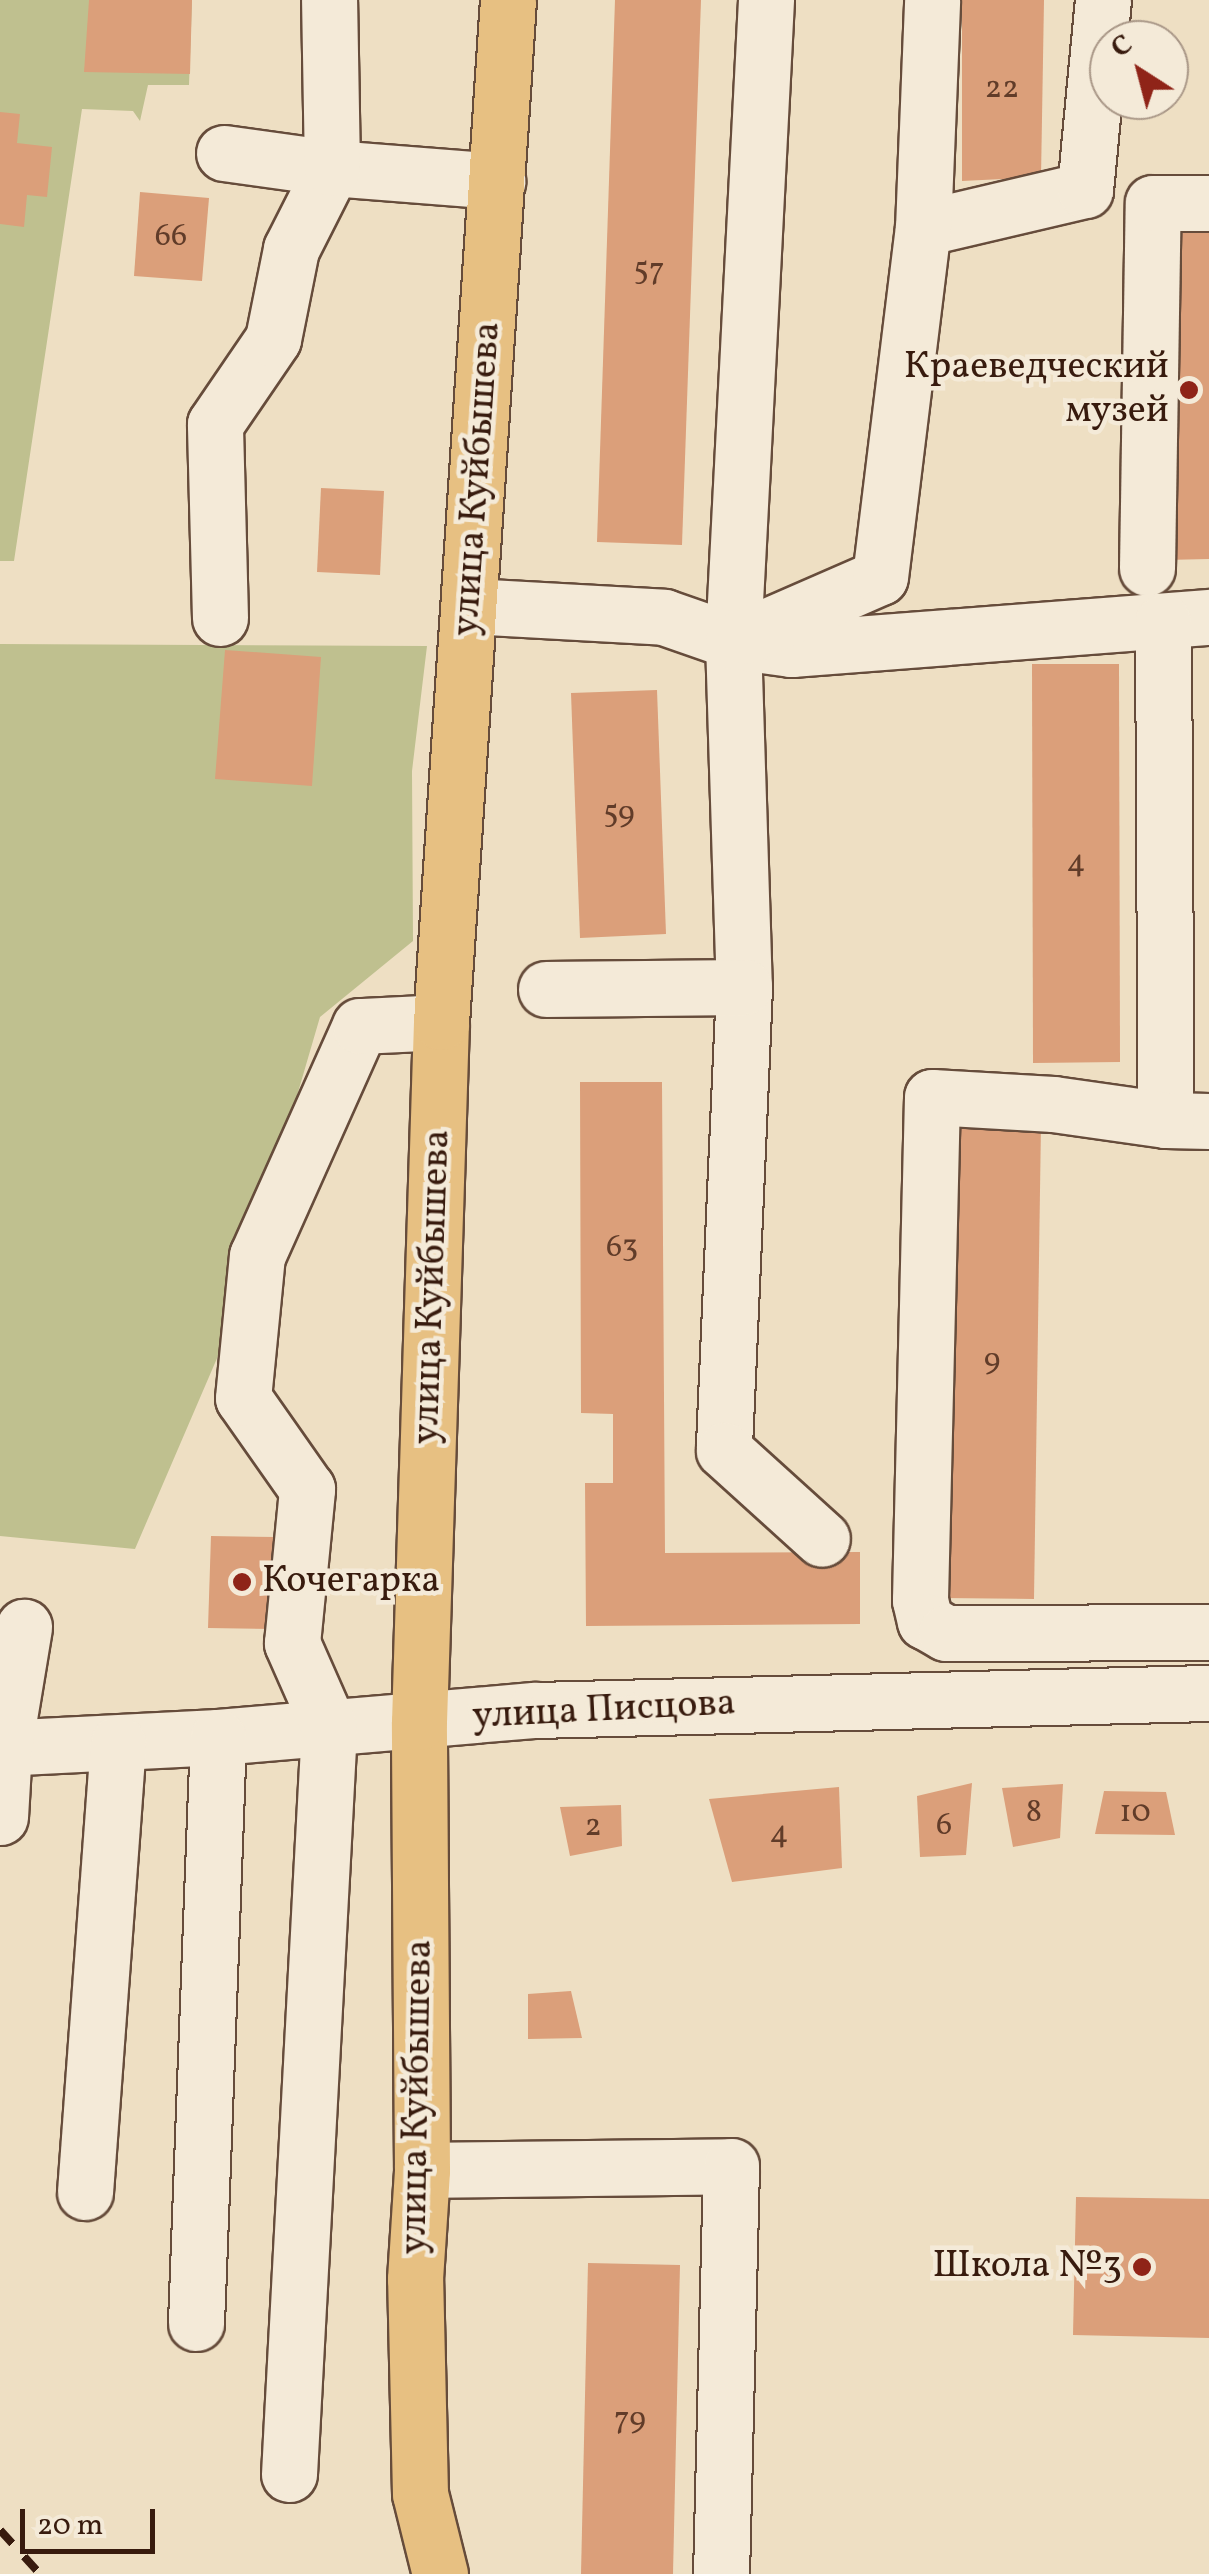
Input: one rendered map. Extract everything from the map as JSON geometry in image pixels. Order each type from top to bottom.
[{"type":"main road","name":"улица Куйбышева","points":[[440,2574],[420,2494],[416,2280],[422,2170],[419,1722],[442,1022],[508,0]]},
{"type":"street","points":[[220,618],[215,424],[273,339],[290,249],[332,168],[329,0]]},
{"type":"street","points":[[766,0],[733,641],[744,987],[724,1450],[822,1539]]},
{"type":"street","points":[[733,641],[880,576],[923,228],[932,0]]},
{"type":"street","points":[[923,228],[1085,190],[1103,0]]},
{"type":"street","points":[[224,153],[332,168],[497,181]]},
{"type":"street","points":[[1147,568],[1153,203],[1209,203]]},
{"type":"street","points":[[470,606],[664,616],[733,641],[791,649],[1186,620],[1187,1120],[1053,1104],[932,1098],[920,1610],[933,1629],[946,1633],[1209,1632]]},
{"type":"street","points":[[546,990],[744,987]]},
{"type":"street","points":[[288,2474],[329,1727],[292,1643],[307,1489],[242,1398],[257,1256],[360,1026],[442,1022]]},
{"type":"street","points":[[0,1818],[2,1748],[24,1626]]},
{"type":"street","name":"улица Писцова","points":[[2,1748],[218,1738],[536,1710],[1209,1693]]},
{"type":"street","points":[[196,2323],[218,1738]]},
{"type":"street","points":[[85,2192],[118,1743]]},
{"type":"street","points":[[422,2170],[731,2166],[721,2574]]},
{"type":"green space","points":[[0,0],[192,0],[189,85],[148,85],[140,121],[133,111],[82,109],[14,561],[0,561]]},
{"type":"green space","points":[[0,644],[427,646],[412,771],[413,941],[320,1017],[227,1335],[135,1549],[0,1536]]},
{"type":"building","points":[[89,0],[192,0],[190,74],[84,72]]},
{"type":"building","points":[[615,0],[701,0],[682,545],[597,542]]},
{"type":"building","points":[[962,0],[1044,0],[1041,177],[962,181]]},
{"type":"building","points":[[0,112],[20,114],[17,143],[52,147],[47,197],[27,195],[24,227],[0,224]]},
{"type":"building","points":[[140,192],[209,198],[202,281],[134,276]]},
{"type":"building","name":"Краеведческий музей","points":[[1174,220],[1209,221],[1209,559],[1165,560]]},
{"type":"building","points":[[321,488],[384,491],[380,575],[317,572]]},
{"type":"building","points":[[225,650],[321,657],[312,786],[215,779]]},
{"type":"building","points":[[1032,664],[1119,664],[1120,1062],[1033,1063]]},
{"type":"building","points":[[657,690],[666,934],[580,938],[571,693]]},
{"type":"building","points":[[580,1082],[662,1082],[665,1553],[860,1552],[860,1624],[586,1626],[585,1483],[613,1483],[613,1414],[581,1413]]},
{"type":"building","points":[[951,1122],[1041,1123],[1034,1599],[943,1598]]},
{"type":"building","name":"Кочегарка","points":[[211,1536],[276,1537],[274,1629],[208,1628]]},
{"type":"building","points":[[972,1783],[966,1855],[920,1857],[917,1796]]},
{"type":"building","points":[[1063,1784],[1060,1838],[1013,1847],[1002,1788]]},
{"type":"building","points":[[839,1787],[842,1868],[732,1882],[709,1799]]},
{"type":"building","points":[[1104,1791],[1166,1792],[1175,1835],[1095,1834]]},
{"type":"building","points":[[621,1805],[622,1846],[570,1856],[560,1807]]},
{"type":"building","points":[[571,1991],[582,2038],[528,2039],[528,1994]]},
{"type":"building","name":"Школа №3","points":[[1076,2197],[1209,2199],[1209,2338],[1073,2335]]},
{"type":"building","points":[[588,2263],[680,2265],[673,2574],[581,2574]]},
{"type":"railway","points":[[0,2530],[40,2574]]},
{"type":"place","name":"Краеведческий музей","points":[[1189,390]]},
{"type":"place","name":"Кочегарка","points":[[242,1582]]},
{"type":"place","name":"Школа №3","points":[[1142,2267]]}]
